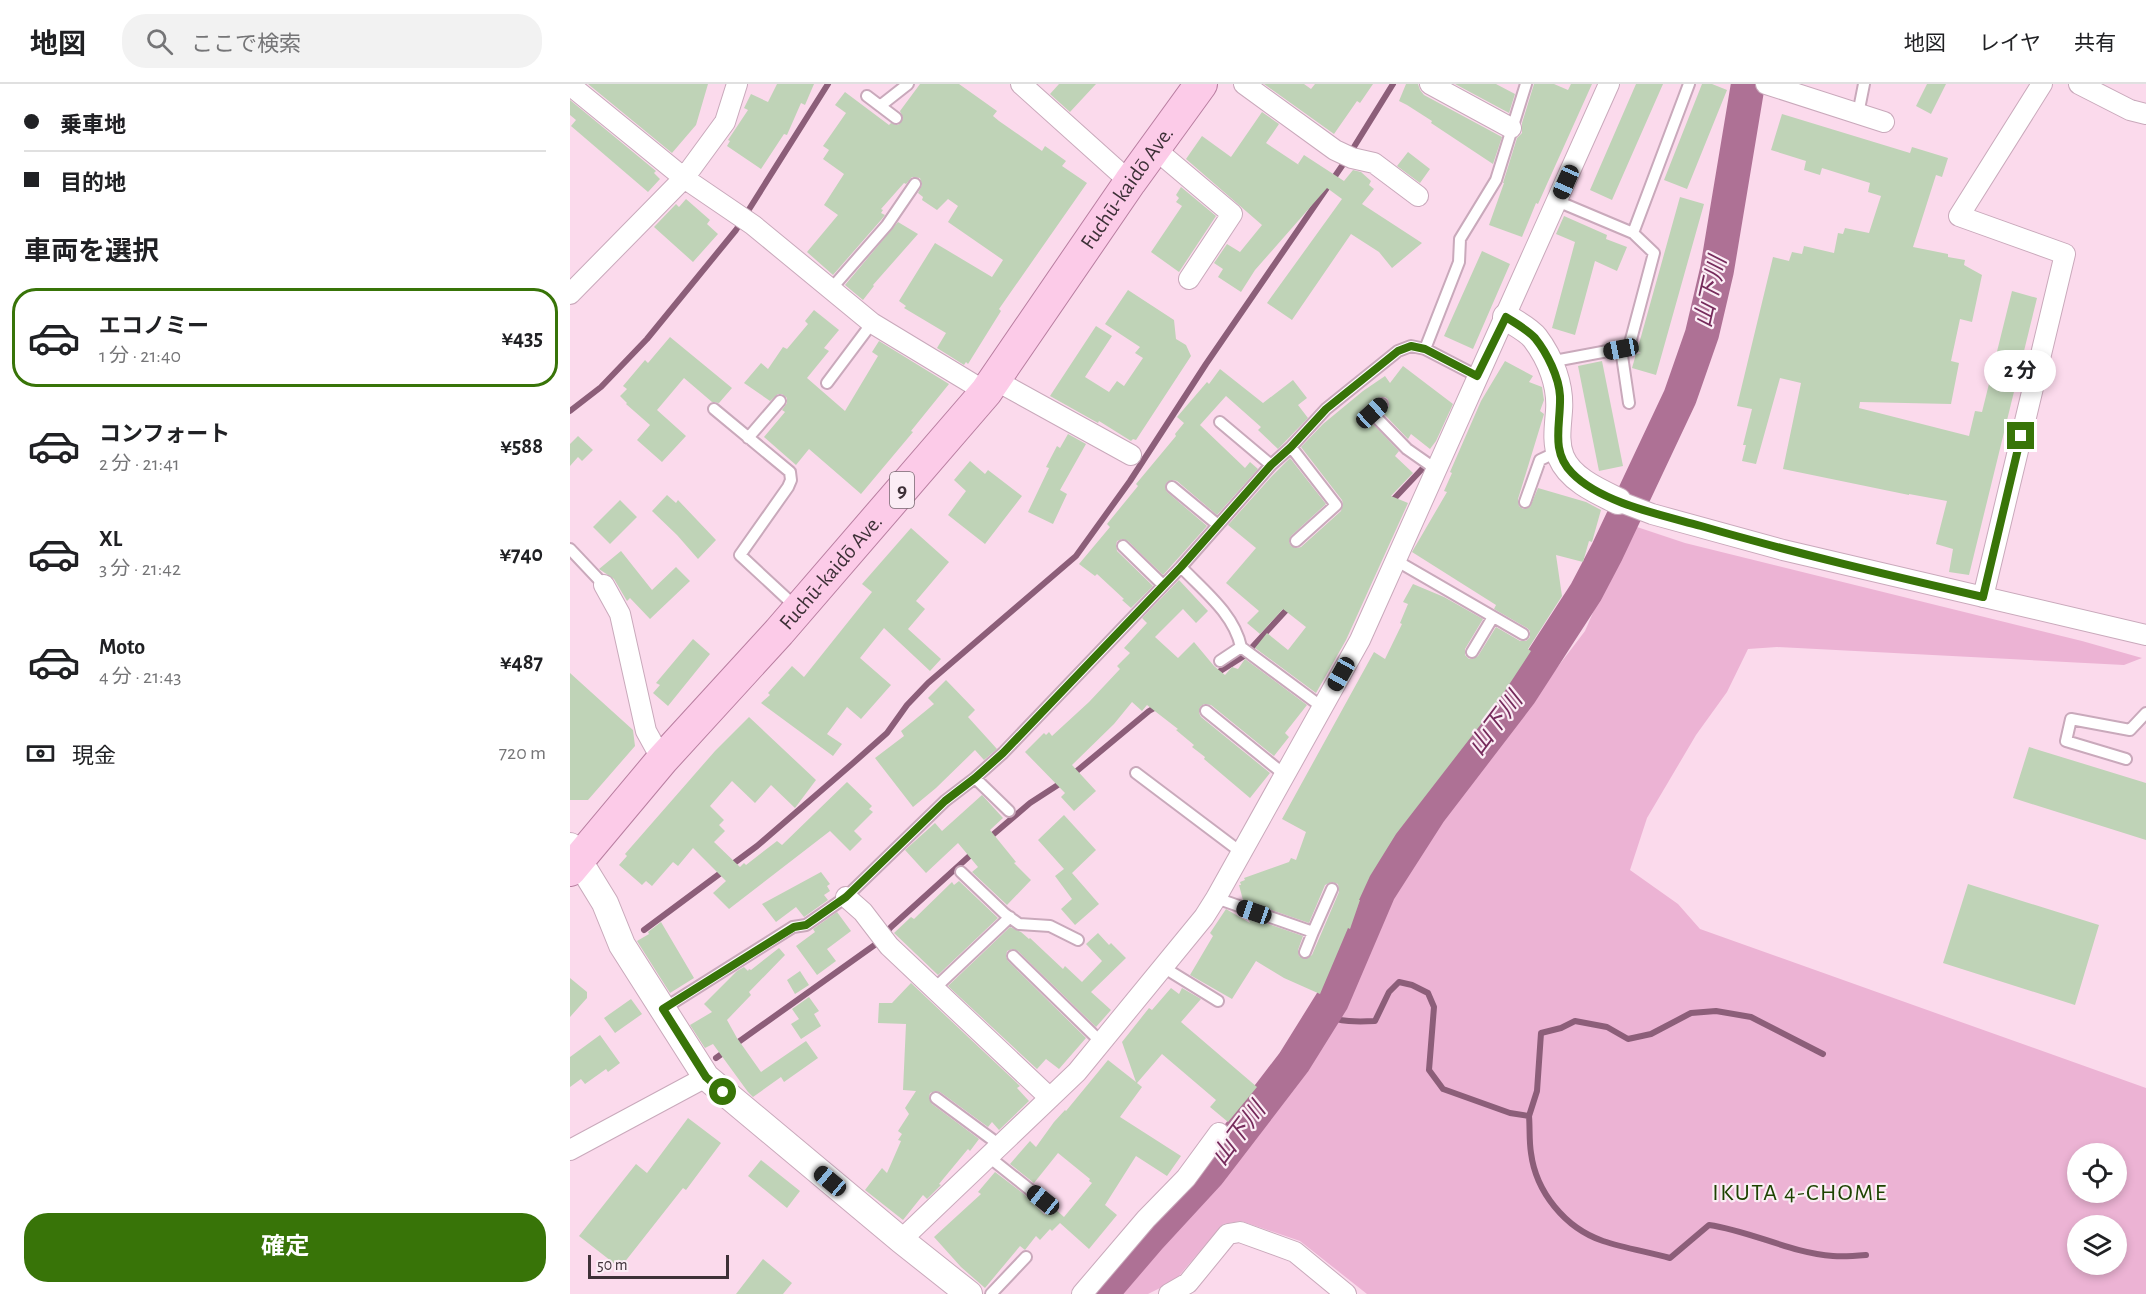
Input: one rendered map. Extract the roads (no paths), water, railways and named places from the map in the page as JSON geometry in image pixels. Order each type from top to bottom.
[{"type":"main road","name":"Fuchū-kaidō Ave.","points":[[573,859],[799,609],[991,386],[1130,182],[1201,84]]},
{"type":"street","points":[[570,294],[684,178],[725,122],[737,84]]},
{"type":"street","points":[[1021,84],[1130,182]]},
{"type":"street","points":[[1244,84],[1335,150],[1374,163],[1418,196]]},
{"type":"street","points":[[1430,84],[1511,128]]},
{"type":"street","points":[[901,1240],[1077,1072],[1204,917],[1216,898],[1360,640],[1609,84]]},
{"type":"street","points":[[1766,84],[1884,122]]},
{"type":"street","points":[[1983,597],[2065,254],[1959,216],[2043,84]]},
{"type":"street","points":[[2079,84],[2130,110],[2146,114]]},
{"type":"street","points":[[570,85],[684,178],[753,225],[872,323],[991,386],[1131,455]]},
{"type":"street","points":[[1155,149],[1232,214],[1189,279]]},
{"type":"street","points":[[1506,317],[1534,337],[1549,362],[1560,393],[1557,443],[1561,458],[1584,484],[1626,504],[1783,550],[2146,635]]},
{"type":"street","points":[[604,585],[620,614],[646,730],[662,760]]},
{"type":"street","points":[[573,859],[606,903],[622,945],[706,1077],[969,1294]]},
{"type":"street","points":[[846,897],[863,912],[889,946],[1050,1098]]},
{"type":"street","points":[[570,1150],[706,1077]]},
{"type":"street","points":[[1082,1294],[1146,1219],[1186,1178],[1220,1132]]},
{"type":"street","points":[[1169,1294],[1188,1283],[1228,1233],[1240,1232],[1294,1252],[1346,1294]]},
{"type":"lane","points":[[880,106],[908,84]]},
{"type":"lane","points":[[1425,349],[1459,262],[1460,239],[1496,180],[1526,84]]},
{"type":"lane","points":[[1634,232],[1689,84]]},
{"type":"lane","points":[[1858,114],[1864,84]]},
{"type":"lane","points":[[867,96],[896,118]]},
{"type":"lane","points":[[831,289],[887,225],[915,184]]},
{"type":"lane","points":[[1549,362],[1629,347],[1654,253],[1634,232],[1557,201]]},
{"type":"lane","points":[[827,383],[872,323]]},
{"type":"lane","points":[[663,1009],[794,927],[806,925],[846,897],[945,801],[1003,753],[1181,567],[1271,465],[1326,409],[1398,351],[1411,346],[1425,349],[1477,376]]},
{"type":"lane","points":[[1621,349],[1629,403]]},
{"type":"lane","points":[[748,438],[780,401]]},
{"type":"lane","points":[[1382,404],[1372,413],[1407,449],[1437,470]]},
{"type":"lane","points":[[714,409],[790,472],[791,480],[740,555],[799,609]]},
{"type":"lane","points":[[1220,422],[1271,465]]},
{"type":"lane","points":[[1291,447],[1336,505],[1296,541]]},
{"type":"lane","points":[[1525,502],[1540,460],[1559,451]]},
{"type":"lane","points":[[1172,487],[1218,525]]},
{"type":"lane","points":[[1123,546],[1163,585]]},
{"type":"lane","points":[[570,549],[604,585]]},
{"type":"lane","points":[[1396,561],[1523,634]]},
{"type":"lane","points":[[1181,567],[1225,612],[1239,638],[1241,647],[1322,707]]},
{"type":"lane","points":[[1472,652],[1492,617]]},
{"type":"lane","points":[[1220,661],[1241,647]]},
{"type":"lane","points":[[1206,711],[1285,775]]},
{"type":"lane","points":[[2126,759],[2066,741],[2071,719],[2130,730],[2146,713]]},
{"type":"lane","points":[[1136,773],[1242,853]]},
{"type":"lane","points":[[975,778],[1009,811]]},
{"type":"lane","points":[[961,872],[1019,924],[1050,926],[1078,940]]},
{"type":"lane","points":[[1305,952],[1332,889]]},
{"type":"lane","points":[[1216,898],[1313,933]]},
{"type":"lane","points":[[935,988],[1010,918]]},
{"type":"lane","points":[[1013,956],[1102,1043]]},
{"type":"lane","points":[[1163,967],[1218,1001]]},
{"type":"lane","points":[[936,1098],[995,1151],[1043,1200]]},
{"type":"lane","points":[[991,1294],[1026,1257]]},
{"type":"waterway","points":[[570,411],[601,387],[647,339],[736,230],[828,84]]},
{"type":"waterway","points":[[644,930],[757,846],[852,764],[887,733],[907,705],[928,683],[1076,556],[1130,481],[1206,364],[1344,163],[1393,84]]},
{"type":"waterway","name":"山下川","points":[[1101,1294],[1209,1173],[1294,1062],[1332,1001],[1379,891],[1429,813],[1520,694],[1586,592],[1680,397],[1702,334],[1717,270],[1748,84]]},
{"type":"waterway","points":[[1391,502],[1423,468]]},
{"type":"waterway","points":[[1214,675],[1244,656],[1290,606]]},
{"type":"waterway","points":[[1072,775],[1158,706]]},
{"type":"waterway","points":[[989,838],[1030,803],[1064,781]]},
{"type":"waterway","points":[[716,1058],[876,944],[891,927],[975,851]]},
{"type":"waterway","points":[[1324,1015],[1349,1021],[1375,1021],[1389,992],[1399,982],[1412,985],[1428,993],[1434,1007],[1429,1070],[1443,1089],[1510,1113],[1529,1116],[1537,1091],[1541,1033],[1561,1028],[1575,1021],[1607,1027],[1628,1039],[1651,1034],[1691,1013],[1716,1011],[1751,1017],[1823,1054]]},
{"type":"waterway","points":[[1529,1116],[1530,1148],[1534,1167],[1546,1195],[1565,1218],[1576,1227],[1603,1241],[1670,1258],[1709,1225],[1817,1254],[1866,1255]]},
{"type":"district","name":"IKUTA 4-CHOME","points":[[1800,1193]]}]
